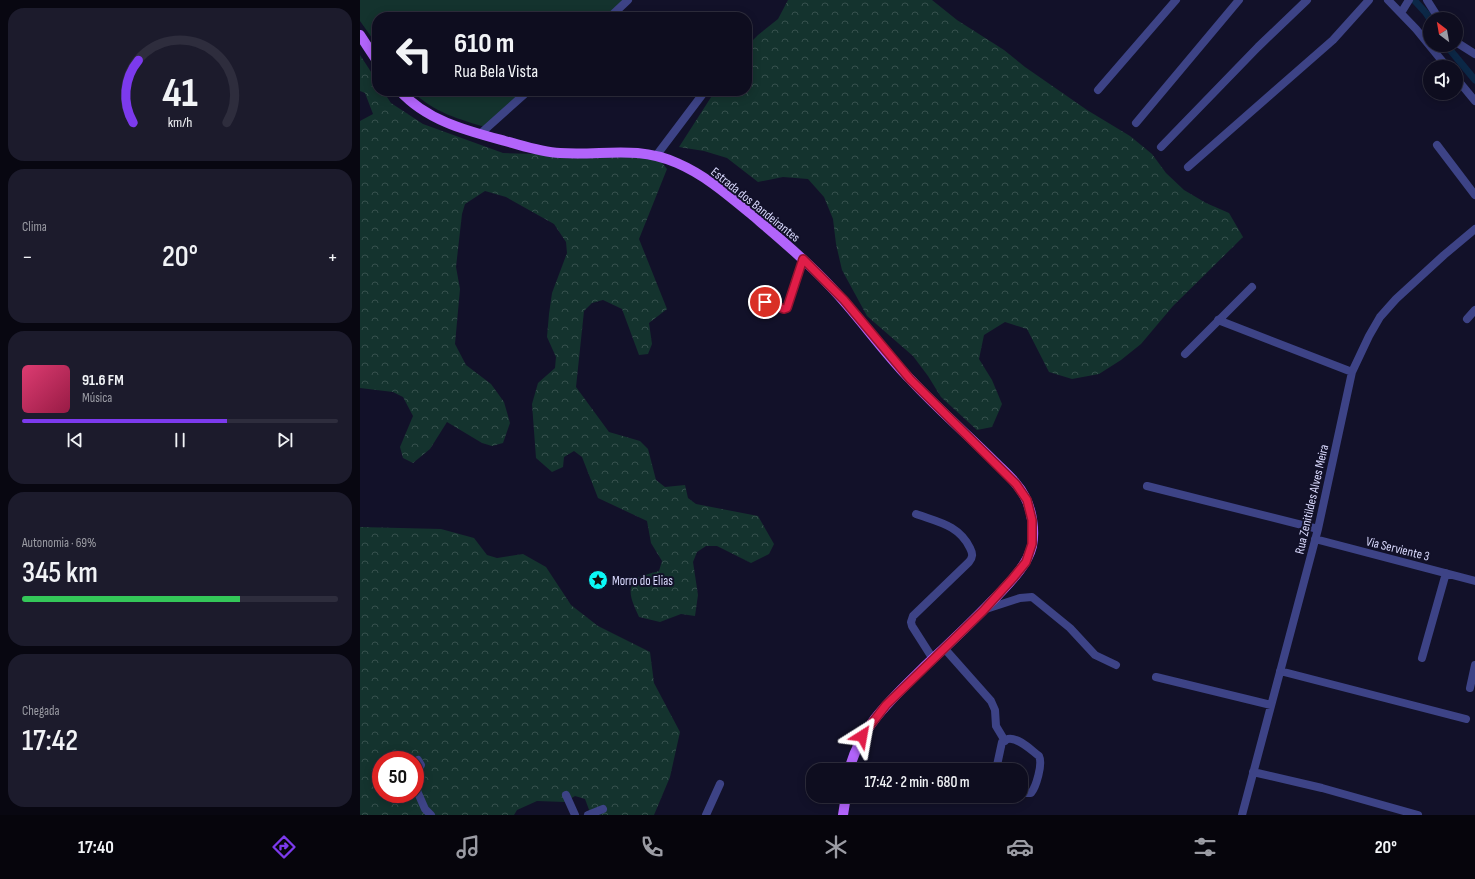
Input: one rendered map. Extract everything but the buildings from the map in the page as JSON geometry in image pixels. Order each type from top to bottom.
[{"type":"main road","points":[[360,35],[372,53]]},
{"type":"main road","name":"Estrada dos Bandeirantes","points":[[406,96],[438,119],[480,134],[541,151],[560,154],[612,152],[638,153],[656,156],[680,164],[707,179],[803,259],[839,295],[910,379],[1016,484],[1027,500],[1030,509],[1033,532],[1030,553],[1026,562],[983,611],[886,705],[869,726],[856,747],[851,763]]},
{"type":"main road","points":[[843,815],[845,803]]},
{"type":"street","points":[[615,12],[628,0]]},
{"type":"street","points":[[1098,90],[1176,0]]},
{"type":"street","points":[[1136,123],[1239,0]]},
{"type":"street","points":[[1161,147],[1258,47],[1307,0]]},
{"type":"street","points":[[1188,167],[1333,40],[1369,0]]},
{"type":"street","points":[[1388,0],[1441,60]]},
{"type":"street","points":[[1427,0],[1435,12]]},
{"type":"street","points":[[1401,13],[1408,2]]},
{"type":"street","points":[[1463,46],[1475,54]]},
{"type":"street","points":[[1463,86],[1475,101]]},
{"type":"street","points":[[480,134],[522,96]]},
{"type":"street","points":[[656,156],[701,96]]},
{"type":"street","points":[[1436,145],[1475,195]]},
{"type":"street","name":"Rua Zenitildes Alves Meira","points":[[1242,815],[1318,529],[1352,372],[1368,336],[1380,317],[1396,299],[1475,229]]},
{"type":"street","points":[[765,302],[784,309],[788,306],[803,259]]},
{"type":"street","points":[[1185,354],[1252,286]]},
{"type":"street","points":[[1467,319],[1475,310]]},
{"type":"street","points":[[1218,320],[1352,372]]},
{"type":"street","points":[[1147,486],[1318,529]]},
{"type":"street","points":[[916,514],[948,525],[958,531],[968,543],[972,553],[970,562],[914,616],[911,622],[912,626],[934,658]]},
{"type":"street","name":"Via Serviente 3","points":[[1315,539],[1475,581]]},
{"type":"street","points":[[1422,658],[1446,573]]},
{"type":"street","points":[[983,611],[1020,598],[1032,597],[1070,628],[1095,655],[1116,665]]},
{"type":"street","points":[[944,648],[991,701],[995,710],[996,726],[1006,741]]},
{"type":"street","points":[[1470,688],[1475,665]]},
{"type":"street","points":[[1280,671],[1466,719]]},
{"type":"street","points":[[1156,677],[1271,705]]},
{"type":"street","points":[[998,763],[1002,742],[1008,739],[1021,743],[1039,756],[1041,759],[1034,788],[1030,793],[1028,793]]},
{"type":"street","points":[[1253,772],[1322,788],[1418,815]]},
{"type":"street","points":[[706,815],[720,784]]},
{"type":"street","points":[[566,795],[575,815]]},
{"type":"street","points":[[422,803],[425,809],[431,815]]},
{"type":"street","points":[[588,815],[603,809]]},
{"type":"green space","points":[[360,0],[624,0],[611,12],[372,12],[372,38],[360,21]]},
{"type":"green space","points":[[788,0],[932,0],[957,20],[1004,50],[1025,67],[1087,110],[1130,136],[1152,154],[1166,173],[1184,190],[1206,203],[1229,213],[1243,237],[1173,306],[1141,344],[1121,360],[1099,374],[1072,379],[1049,372],[1027,329],[1005,322],[984,335],[979,359],[992,380],[1002,404],[992,427],[977,430],[941,397],[913,356],[867,316],[842,270],[836,244],[833,219],[824,197],[808,179],[783,177],[758,182],[727,158],[704,151],[679,147],[712,96],[752,96],[752,41],[778,19]]},
{"type":"green space","points":[[360,55],[372,73],[372,96],[386,96],[391,103],[423,124],[503,153],[643,157],[659,159],[667,169],[639,239],[667,309],[649,323],[652,344],[648,354],[639,355],[622,309],[603,300],[592,303],[584,311],[576,387],[609,432],[640,441],[648,449],[656,480],[665,487],[685,485],[688,498],[696,504],[758,516],[774,544],[769,554],[751,563],[717,546],[706,546],[697,552],[693,562],[698,595],[695,616],[681,614],[660,622],[639,617],[631,597],[631,587],[633,582],[637,578],[659,571],[662,561],[651,543],[647,521],[598,498],[582,457],[574,451],[564,457],[563,467],[552,472],[536,458],[532,404],[538,383],[555,368],[556,357],[547,337],[549,314],[552,293],[567,253],[566,242],[554,224],[506,197],[485,191],[465,204],[462,214],[456,267],[460,289],[455,344],[466,365],[491,384],[504,402],[510,423],[503,443],[492,446],[482,443],[447,422],[430,449],[413,463],[403,458],[400,447],[413,416],[403,397],[393,392],[360,388],[360,121],[373,114],[365,93],[360,91]]},
{"type":"green space","points":[[417,96],[523,96],[488,128],[447,114]]},
{"type":"green space","points":[[360,527],[441,529],[474,538],[487,555],[497,558],[523,554],[546,567],[571,605],[598,626],[650,652],[654,683],[680,732],[670,777],[654,815],[591,815],[585,799],[575,796],[565,802],[537,801],[517,810],[514,815],[360,815]]},
{"type":"waterway","points":[[1414,0],[1425,12]]},
{"type":"waterway","points":[[1452,52],[1475,80]]},
{"type":"place","name":"Morro do Elias","points":[[598,580]]},
{"type":"route","points":[[765,302],[784,309],[787,308],[803,259],[844,300],[870,333],[910,379],[1016,484],[1027,500],[1030,509],[1033,532],[1030,553],[1026,562],[983,611],[886,705],[862,736]]}]
